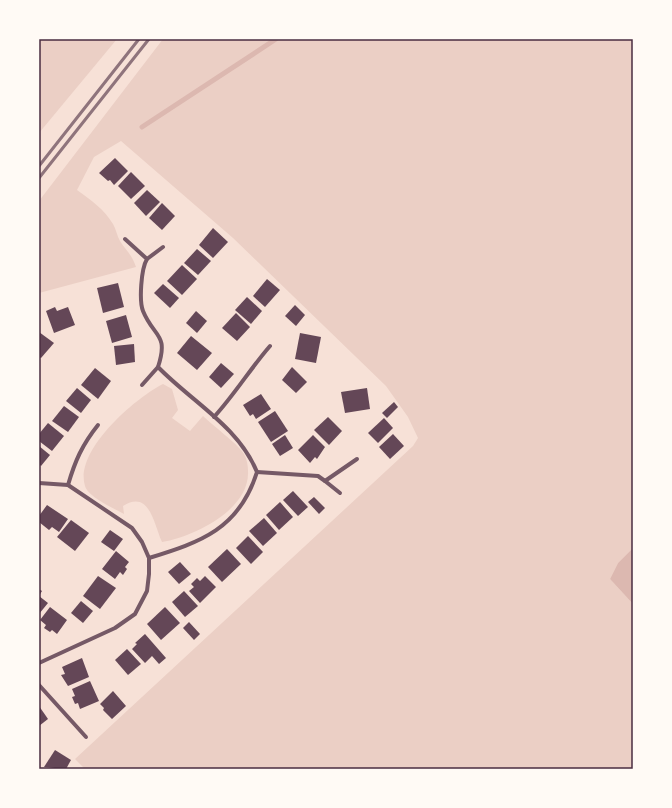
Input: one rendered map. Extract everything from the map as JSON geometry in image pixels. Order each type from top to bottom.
[{"type":"street","points":[[124,239],[147,259]]},
{"type":"street","points":[[142,384],[158,367],[163,351],[160,338],[143,311],[141,303],[143,270],[147,259],[163,247]]},
{"type":"street","points":[[214,417],[229,400],[250,373],[256,362],[270,346]]},
{"type":"street","points":[[149,558],[190,545],[217,529],[234,515],[247,497],[257,472],[246,449],[230,431],[174,384],[158,367]]},
{"type":"street","points":[[68,485],[75,461],[84,442],[98,425]]},
{"type":"street","points":[[325,481],[358,459]]},
{"type":"street","points":[[257,472],[318,476],[340,493]]},
{"type":"street","points":[[39,484],[68,485],[132,528],[142,542],[149,558],[147,591],[135,614],[115,628],[39,663]]},
{"type":"street","points":[[39,685],[86,737]]},
{"type":"shaded area","points":[[39,39],[117,39],[39,133]]},
{"type":"shaded area","points":[[163,39],[633,39],[633,548],[618,563],[610,579],[633,604],[633,769],[85,769],[75,759],[413,446],[418,438],[408,417],[386,386],[233,238],[121,141],[94,157],[77,190],[106,214],[136,267],[39,293],[39,201]]},
{"type":"shaded area","points":[[163,384],[172,389],[178,410],[172,418],[190,431],[203,416],[241,450],[246,458],[248,471],[246,485],[240,498],[230,509],[203,528],[175,539],[162,542],[150,511],[145,505],[139,502],[132,502],[123,506],[124,514],[108,506],[87,490],[85,486],[84,472],[89,457],[97,442],[109,427],[137,401]]},
{"type":"shaded area","points":[[633,548],[633,604],[610,579],[618,563]]},
{"type":"building","points":[[115,158],[128,171],[114,185],[110,180],[108,181],[99,173]]},
{"type":"building","points":[[131,172],[145,186],[131,199],[118,186]]},
{"type":"building","points":[[147,190],[160,202],[146,216],[134,203]]},
{"type":"building","points":[[162,203],[175,216],[162,230],[149,218]]},
{"type":"building","points":[[213,228],[228,242],[213,258],[199,245]]},
{"type":"building","points":[[197,249],[211,261],[198,275],[184,263]]},
{"type":"building","points":[[182,265],[197,279],[182,295],[167,281]]},
{"type":"building","points":[[267,279],[280,290],[265,307],[253,296]]},
{"type":"building","points":[[118,283],[124,307],[103,313],[97,288]]},
{"type":"building","points":[[163,284],[179,298],[170,308],[154,293]]},
{"type":"building","points":[[247,297],[262,311],[251,324],[235,310]]},
{"type":"building","points":[[295,305],[305,315],[296,326],[285,316]]},
{"type":"building","points":[[55,307],[57,311],[68,307],[75,325],[54,333],[46,311]]},
{"type":"building","points":[[196,311],[207,321],[197,333],[186,323]]},
{"type":"building","points":[[236,313],[250,327],[237,341],[222,328]]},
{"type":"building","points":[[126,315],[132,337],[112,343],[106,321]]},
{"type":"building","points":[[39,332],[54,343],[41,358],[39,357]]},
{"type":"building","points":[[300,333],[321,337],[316,363],[295,359]]},
{"type":"building","points":[[191,336],[212,353],[197,370],[177,353]]},
{"type":"building","points":[[134,344],[135,362],[116,365],[114,346]]},
{"type":"building","points":[[221,363],[234,374],[221,388],[209,377]]},
{"type":"building","points":[[292,367],[307,382],[296,393],[282,380]]},
{"type":"building","points":[[95,368],[111,381],[98,399],[81,385]]},
{"type":"building","points":[[77,388],[91,400],[81,413],[66,401]]},
{"type":"building","points":[[367,388],[370,409],[345,413],[341,392]]},
{"type":"building","points":[[261,394],[271,409],[256,419],[253,414],[250,416],[243,405]]},
{"type":"building","points":[[394,402],[398,407],[387,418],[382,413]]},
{"type":"building","points":[[64,406],[79,417],[68,432],[52,421]]},
{"type":"building","points":[[275,411],[288,431],[271,442],[258,422]]},
{"type":"building","points":[[328,417],[342,431],[329,445],[314,430]]},
{"type":"building","points":[[384,418],[393,428],[378,443],[368,433]]},
{"type":"building","points":[[48,423],[64,436],[52,451],[39,441],[39,434]]},
{"type":"building","points":[[393,434],[404,446],[390,459],[379,447]]},
{"type":"building","points":[[285,435],[293,448],[280,456],[272,444]]},
{"type":"building","points":[[313,435],[325,447],[317,459],[315,457],[310,463],[298,450]]},
{"type":"building","points":[[39,446],[50,455],[41,466],[39,464]]},
{"type":"building","points":[[293,491],[308,507],[298,516],[283,500]]},
{"type":"building","points":[[314,497],[325,508],[319,514],[308,502]]},
{"type":"building","points":[[280,502],[293,517],[279,530],[266,515]]},
{"type":"building","points":[[47,505],[68,519],[59,532],[52,527],[49,530],[39,522],[39,516]]},
{"type":"building","points":[[264,518],[277,533],[263,546],[249,531]]},
{"type":"building","points":[[71,520],[89,533],[75,551],[57,537]]},
{"type":"building","points":[[110,530],[123,539],[114,551],[101,542]]},
{"type":"building","points":[[248,536],[263,552],[251,564],[236,548]]},
{"type":"building","points":[[227,549],[241,564],[222,582],[208,567]]},
{"type":"building","points":[[116,551],[129,562],[125,567],[127,569],[123,575],[120,572],[115,579],[102,569]]},
{"type":"building","points":[[180,562],[191,574],[179,584],[168,572]]},
{"type":"building","points":[[98,576],[116,588],[100,609],[83,596]]},
{"type":"building","points":[[205,576],[216,587],[200,603],[189,591],[194,587],[191,584],[197,578],[200,581]]},
{"type":"building","points":[[39,589],[42,591],[39,596]]},
{"type":"building","points":[[184,591],[198,606],[185,617],[172,602]]},
{"type":"building","points":[[39,596],[48,603],[39,614]]},
{"type":"building","points":[[81,601],[93,611],[83,623],[71,613]]},
{"type":"building","points":[[50,607],[67,620],[57,634],[52,630],[50,632],[44,628],[46,625],[40,620]]},
{"type":"building","points":[[165,607],[180,623],[161,640],[147,624]]},
{"type":"building","points":[[189,622],[200,634],[194,640],[183,628]]},
{"type":"building","points":[[145,634],[166,658],[159,664],[152,656],[145,663],[132,649],[137,644],[135,643]]},
{"type":"building","points":[[127,649],[141,664],[128,675],[115,660]]},
{"type":"building","points":[[82,658],[89,677],[68,686],[61,675],[65,674],[62,667]]},
{"type":"building","points":[[90,681],[99,701],[80,709],[78,703],[75,704],[72,697],[75,696],[72,689]]},
{"type":"building","points":[[113,691],[126,706],[112,719],[103,710],[104,708],[100,704]]},
{"type":"building","points":[[39,706],[48,719],[39,726]]},
{"type":"building","points":[[55,750],[71,760],[66,769],[44,767]]},
{"type":"waterway","points":[[142,127],[276,39]]},
{"type":"railway","points":[[39,166],[139,39]]},
{"type":"railway","points":[[39,178],[149,39]]}]
